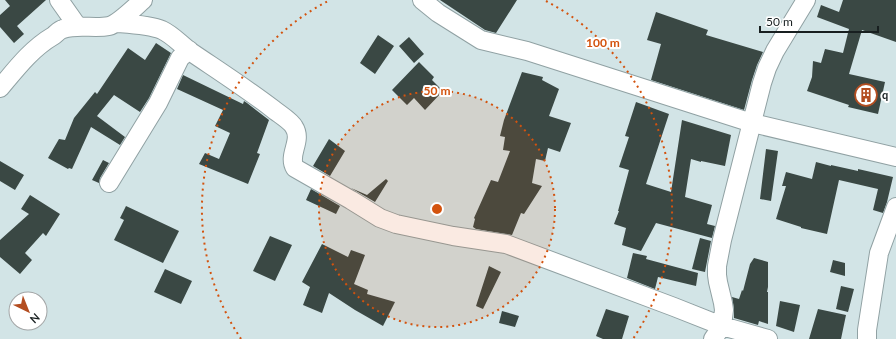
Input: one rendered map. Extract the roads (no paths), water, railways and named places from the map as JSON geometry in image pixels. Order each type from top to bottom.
[{"type":"street","points":[[59,0],[78,27]]},
{"type":"street","points":[[0,88],[26,58],[46,40],[63,29],[110,26],[117,23],[143,0]]},
{"type":"street","points":[[422,0],[438,13],[481,40],[527,51],[752,122],[896,157]]},
{"type":"street","points":[[717,332],[724,310],[718,282],[717,266],[722,240],[752,122],[767,68],[775,51],[806,0]]},
{"type":"street","points":[[117,23],[160,29],[166,32],[189,50],[258,98],[286,119],[294,127],[297,141],[292,160],[295,168],[352,200],[380,218],[415,229],[506,244],[666,304],[717,332],[768,339]]},
{"type":"street","points":[[109,183],[158,103],[180,58],[189,50]]},
{"type":"street","points":[[867,339],[867,330],[879,253],[896,207]]},
{"type":"place","name":"q","points":[[866,95]]}]
